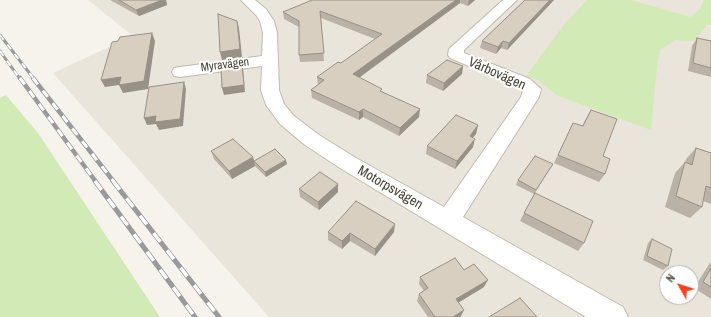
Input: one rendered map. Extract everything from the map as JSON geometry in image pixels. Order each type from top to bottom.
[{"type":"street","name":"Vårbovägen","points":[[447,221],[530,97],[532,89],[524,83],[456,55],[458,49],[510,0]]},
{"type":"street","name":"Motorpsvägen","points":[[251,1],[267,21],[270,33],[270,90],[275,105],[287,120],[312,140],[348,163],[613,317]]},
{"type":"street","name":"Myravägen","points":[[180,72],[224,64],[270,60]]},
{"type":"shaded area","points":[[88,0],[711,0],[711,317],[269,317],[53,73],[133,36]]},
{"type":"green space","points":[[587,0],[631,0],[691,17],[700,9],[704,0],[711,0],[711,25],[707,25],[694,41],[675,40],[660,50],[651,130],[558,96],[538,80],[526,76],[563,26]]},
{"type":"green space","points":[[6,95],[38,133],[160,317],[0,317],[0,98]]},
{"type":"building","points":[[119,0],[162,0],[136,10]]},
{"type":"building","points":[[312,0],[456,0],[353,74],[382,89],[380,91],[420,109],[400,128],[363,109],[359,112],[311,90],[324,80],[317,77],[338,62],[341,63],[382,34],[320,11],[324,53],[299,55],[299,21],[283,12]]},
{"type":"building","points":[[525,0],[550,0],[509,43],[503,41],[498,47],[482,41]]},
{"type":"building","points":[[218,14],[237,21],[240,49],[220,52]]},
{"type":"building","points":[[152,33],[144,81],[119,85],[121,77],[101,80],[112,42],[118,41],[120,37]]},
{"type":"building","points":[[697,38],[711,41],[711,68],[693,63]]},
{"type":"building","points":[[447,60],[463,66],[444,83],[427,75]]},
{"type":"building","points":[[242,64],[244,85],[222,88],[221,67]]},
{"type":"building","points":[[184,82],[180,119],[155,122],[156,116],[144,118],[149,87]]},
{"type":"building","points":[[591,110],[617,119],[603,156],[610,159],[605,174],[558,155],[573,123],[583,126]]},
{"type":"building","points":[[456,115],[478,125],[470,136],[475,139],[457,161],[427,146]]},
{"type":"building","points":[[233,139],[253,157],[229,171],[211,151]]},
{"type":"building","points":[[696,148],[711,153],[711,188],[706,186],[702,207],[676,196],[685,162],[692,165]]},
{"type":"building","points":[[275,149],[286,160],[265,172],[254,161]]},
{"type":"building","points":[[535,156],[553,164],[536,190],[518,180]]},
{"type":"building","points":[[320,172],[338,184],[318,202],[299,189]]},
{"type":"building","points":[[535,193],[593,221],[584,243],[524,213]]},
{"type":"building","points":[[356,201],[395,224],[375,249],[350,233],[342,241],[328,232]]},
{"type":"building","points":[[652,239],[672,249],[668,265],[647,256]]},
{"type":"building","points":[[455,258],[464,270],[474,264],[488,280],[456,299],[464,310],[453,317],[435,317],[419,294],[428,288],[420,277]]},
{"type":"building","points":[[711,268],[711,287],[703,282]]},
{"type":"building","points":[[520,298],[537,317],[489,317]]},
{"type":"railway","points":[[0,35],[34,79]]},
{"type":"railway","points":[[0,51],[20,79]]},
{"type":"railway","points":[[20,78],[96,182]]},
{"type":"railway","points":[[33,78],[114,182]]},
{"type":"railway","points":[[95,181],[195,317]]},
{"type":"railway","points":[[113,181],[219,317]]}]
